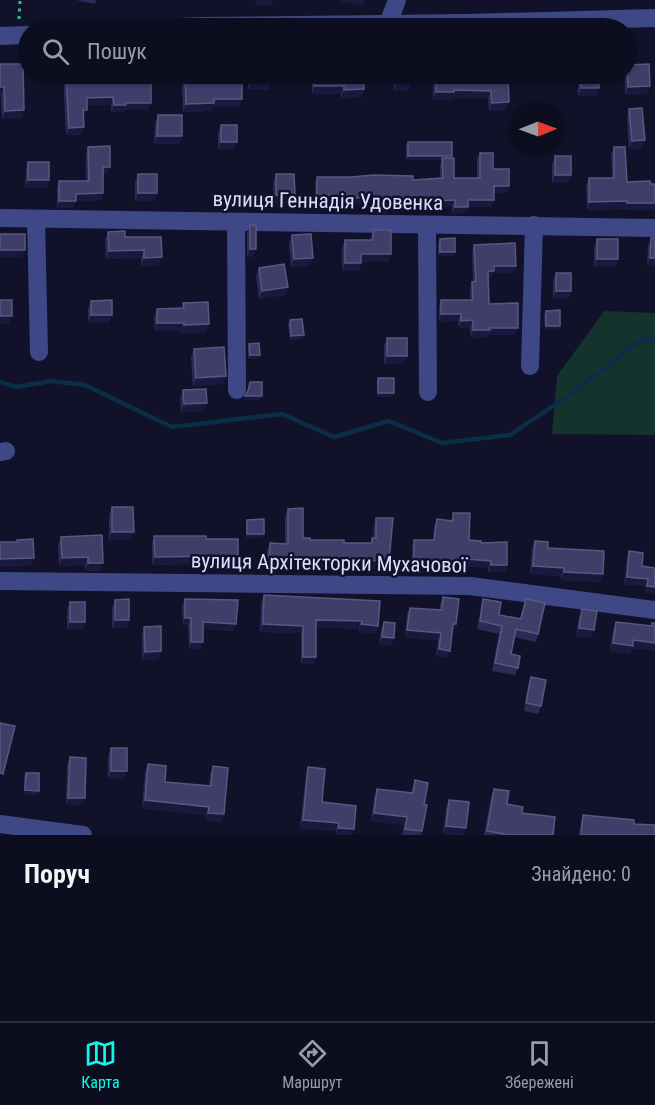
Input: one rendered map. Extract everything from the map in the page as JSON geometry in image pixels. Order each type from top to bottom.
[{"type":"street","points":[[390,18],[397,0]]},
{"type":"street","points":[[637,18],[655,18]]},
{"type":"street","points":[[0,36],[18,35]]},
{"type":"street","name":"вулиця Геннадія Удовенка","points":[[0,218],[655,228]]},
{"type":"street","points":[[36,219],[39,352]]},
{"type":"street","points":[[236,222],[237,390]]},
{"type":"street","points":[[427,225],[428,392]]},
{"type":"street","points":[[530,366],[534,225]]},
{"type":"street","name":"вулиця Архітекторки Мухачової","points":[[0,581],[470,586],[655,610]]},
{"type":"street","points":[[0,824],[83,835]]},
{"type":"green space","points":[[604,311],[655,313],[655,435],[552,434],[557,376]]},
{"type":"building","points":[[0,64],[18,64],[18,84],[23,84],[24,110],[5,111],[4,87],[0,87]]},
{"type":"building","points":[[649,64],[650,86],[628,87],[628,84],[637,84],[637,65]]},
{"type":"building","points":[[67,84],[151,84],[151,103],[114,105],[113,97],[87,98],[87,110],[83,110],[84,127],[69,128]]},
{"type":"building","points":[[185,84],[242,84],[242,99],[214,99],[214,103],[186,104]]},
{"type":"building","points":[[314,84],[364,84],[364,89],[344,90],[344,86],[314,86]]},
{"type":"building","points":[[436,84],[508,84],[509,102],[492,103],[491,91],[436,92]]},
{"type":"building","points":[[581,84],[599,84],[599,88],[581,88]]},
{"type":"building","points":[[642,108],[645,140],[632,141],[629,109]]},
{"type":"building","points":[[158,115],[182,115],[182,136],[157,136]]},
{"type":"building","points":[[221,125],[237,125],[237,142],[221,142]]},
{"type":"building","points":[[408,142],[452,142],[452,156],[408,156]]},
{"type":"building","points":[[110,146],[110,167],[103,167],[103,193],[76,194],[76,201],[59,201],[59,181],[89,181],[88,147]]},
{"type":"building","points":[[614,147],[625,147],[627,182],[650,181],[651,184],[655,184],[655,203],[589,202],[589,178],[614,178]]},
{"type":"building","points":[[480,153],[493,153],[493,169],[509,169],[509,186],[494,186],[494,200],[468,200],[468,207],[455,207],[455,200],[431,201],[431,198],[389,198],[389,206],[378,206],[378,197],[353,198],[353,195],[317,195],[317,177],[374,175],[413,176],[413,180],[443,178],[442,158],[454,158],[454,178],[480,178]]},
{"type":"building","points":[[555,156],[571,156],[571,175],[555,175]]},
{"type":"building","points":[[28,162],[49,162],[49,180],[28,180]]},
{"type":"building","points":[[138,174],[157,174],[157,193],[138,193]]},
{"type":"building","points":[[276,174],[294,174],[295,195],[276,195]]},
{"type":"building","points":[[250,225],[256,225],[256,249],[250,249]]},
{"type":"building","points":[[373,230],[391,230],[391,254],[361,254],[361,263],[345,263],[345,240],[373,240]]},
{"type":"building","points":[[125,231],[125,237],[161,237],[162,257],[144,258],[144,250],[109,251],[108,232]]},
{"type":"building","points":[[0,234],[25,234],[25,250],[0,250]]},
{"type":"building","points":[[311,234],[313,258],[294,259],[292,235]]},
{"type":"building","points":[[455,238],[455,252],[440,252],[440,239]]},
{"type":"building","points":[[651,238],[655,238],[655,258],[650,258]]},
{"type":"building","points":[[597,239],[618,239],[618,259],[597,259]]},
{"type":"building","points":[[515,243],[516,266],[494,266],[494,271],[488,271],[489,304],[518,303],[518,328],[473,330],[473,320],[461,321],[461,314],[441,314],[441,300],[473,300],[472,282],[476,281],[474,245]]},
{"type":"building","points":[[284,264],[288,287],[262,291],[259,268]]},
{"type":"building","points":[[556,273],[571,273],[571,291],[556,291]]},
{"type":"building","points":[[0,300],[12,300],[12,316],[0,316]]},
{"type":"building","points":[[112,300],[112,315],[91,315],[91,301]]},
{"type":"building","points":[[208,302],[209,324],[157,323],[157,309],[184,308],[183,303]]},
{"type":"building","points":[[560,310],[560,326],[546,326],[546,311]]},
{"type":"building","points":[[302,319],[304,335],[291,336],[290,320]]},
{"type":"building","points":[[387,338],[407,338],[407,356],[387,356]]},
{"type":"building","points":[[259,343],[260,355],[250,355],[249,344]]},
{"type":"building","points":[[224,347],[226,376],[196,378],[194,349]]},
{"type":"building","points":[[378,378],[394,378],[394,393],[378,393]]},
{"type":"building","points":[[250,382],[262,382],[262,396],[245,396]]},
{"type":"building","points":[[206,389],[207,403],[184,404],[183,390]]},
{"type":"building","points":[[112,507],[133,507],[134,532],[112,532]]},
{"type":"building","points":[[303,508],[303,538],[310,538],[310,540],[372,543],[372,538],[376,538],[376,518],[393,518],[389,561],[311,559],[269,562],[270,543],[288,544],[288,509]]},
{"type":"building","points":[[453,513],[470,513],[469,540],[481,541],[481,543],[507,542],[507,565],[491,565],[491,561],[465,559],[465,562],[414,560],[414,540],[434,540],[437,519],[453,521]]},
{"type":"building","points":[[264,519],[264,534],[247,534],[247,520]]},
{"type":"building","points":[[102,535],[103,563],[88,563],[88,557],[62,558],[61,537]]},
{"type":"building","points":[[154,536],[206,536],[206,539],[238,539],[238,557],[155,557]]},
{"type":"building","points":[[33,539],[34,558],[0,559],[0,542]]},
{"type":"building","points":[[535,541],[548,542],[548,548],[604,551],[603,574],[564,572],[564,568],[533,566]]},
{"type":"building","points":[[629,551],[643,553],[642,566],[655,568],[655,587],[647,586],[648,579],[627,577]]},
{"type":"building","points":[[264,595],[380,601],[378,626],[361,624],[362,621],[316,620],[316,657],[303,657],[303,626],[263,624]]},
{"type":"building","points":[[443,597],[459,599],[450,651],[439,649],[441,633],[407,630],[410,608],[442,610]]},
{"type":"building","points":[[129,599],[129,620],[115,620],[115,600]]},
{"type":"building","points":[[185,599],[238,600],[236,624],[203,622],[203,642],[191,642],[191,618],[185,618]]},
{"type":"building","points":[[483,599],[501,602],[499,615],[521,619],[526,599],[545,603],[538,634],[516,629],[511,654],[520,656],[518,668],[495,663],[502,626],[480,621]]},
{"type":"building","points":[[70,602],[85,602],[85,622],[70,622]]},
{"type":"building","points":[[582,609],[597,611],[594,630],[579,628]]},
{"type":"building","points":[[384,622],[395,623],[394,638],[382,637]]},
{"type":"building","points":[[616,622],[652,626],[652,623],[655,623],[655,643],[633,640],[633,646],[613,643]]},
{"type":"building","points":[[161,626],[161,651],[145,652],[144,627]]},
{"type":"building","points":[[531,677],[546,680],[541,706],[526,703]]},
{"type":"building","points":[[0,723],[15,726],[3,774],[0,773]]},
{"type":"building","points":[[111,748],[127,748],[127,771],[111,771]]},
{"type":"building","points":[[70,757],[86,758],[85,798],[68,798]]},
{"type":"building","points":[[148,764],[166,766],[165,782],[211,786],[213,766],[228,768],[224,814],[208,813],[209,807],[145,800]]},
{"type":"building","points":[[308,767],[325,769],[322,802],[356,806],[354,829],[338,828],[339,823],[303,820]]},
{"type":"building","points":[[26,773],[39,773],[39,791],[25,790]]},
{"type":"building","points":[[415,780],[428,783],[422,831],[405,829],[407,817],[374,813],[377,789],[413,793]]},
{"type":"building","points":[[494,789],[509,791],[507,804],[523,807],[522,813],[555,817],[553,835],[503,835],[487,831]]},
{"type":"building","points":[[449,800],[469,802],[466,828],[446,826]]},
{"type":"building","points":[[583,815],[634,820],[634,824],[655,825],[655,835],[581,835]]},
{"type":"waterway","points":[[0,382],[16,387],[51,381],[85,385],[172,427],[282,414],[334,437],[389,421],[442,443],[510,435],[571,394],[642,339],[655,341]]}]
